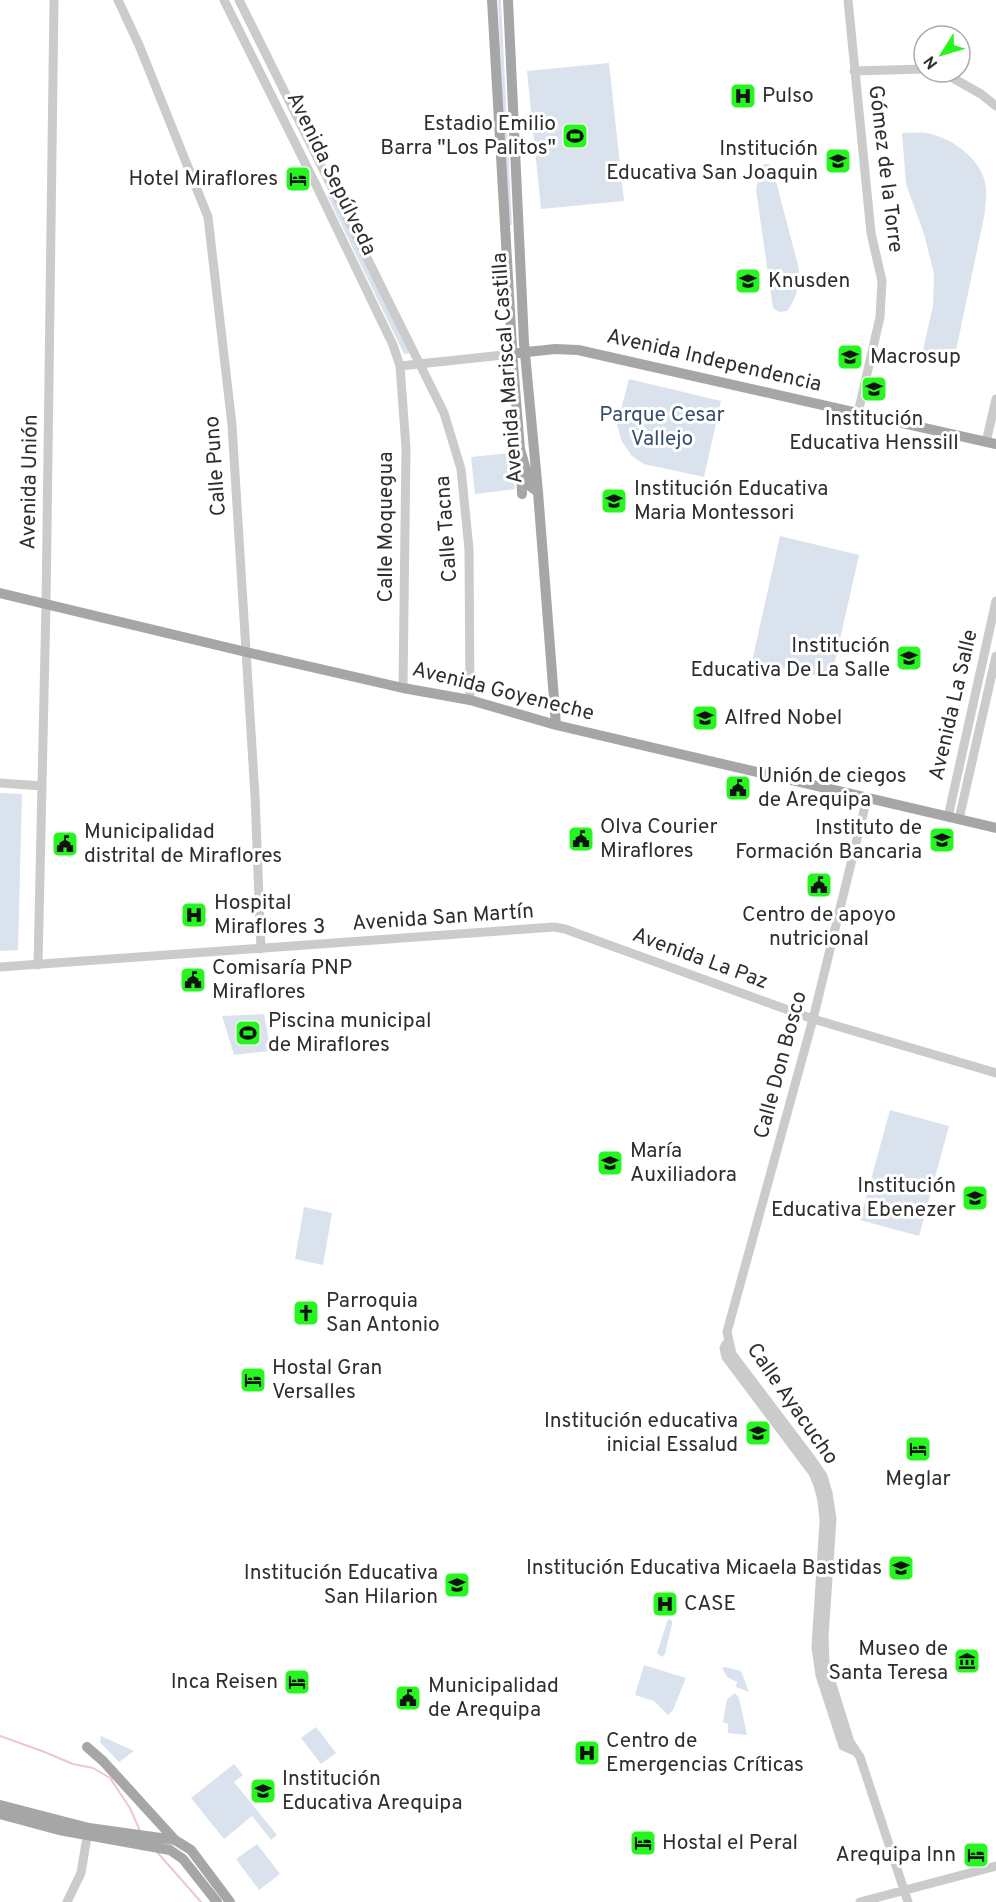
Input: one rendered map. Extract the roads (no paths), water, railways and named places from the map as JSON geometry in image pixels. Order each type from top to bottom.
[{"type":"main road","name":"Avenida Mariscal Castilla","points":[[492,0],[512,354],[520,449],[531,487],[538,492]]},
{"type":"main road","name":"Avenida Mariscal Castilla","points":[[508,0],[519,253],[538,492]]},
{"type":"main road","points":[[505,227],[518,229]]},
{"type":"main road","points":[[506,251],[519,253]]},
{"type":"main road","name":"Avenida Independencia","points":[[512,354],[555,349],[578,350],[991,443]]},
{"type":"main road","points":[[520,449],[522,494]]},
{"type":"main road","points":[[538,492],[556,725]]},
{"type":"main road","name":"Avenida Goyeneche","points":[[0,593],[246,652],[470,700],[556,725],[996,828]]},
{"type":"main road","points":[[87,1747],[110,1768],[175,1840],[191,1850],[230,1902]]},
{"type":"main road","points":[[0,1805],[88,1832],[175,1840]]},
{"type":"main road","points":[[0,1814],[170,1850],[183,1860],[217,1902]]},
{"type":"street","name":"Avenida Unión","points":[[38,965],[46,605],[54,0]]},
{"type":"street","name":"Calle Puno","points":[[118,0],[139,45],[208,216],[231,416],[261,949]]},
{"type":"street","name":"Avenida Sepúlveda","points":[[224,0],[393,345],[400,366]]},
{"type":"street","name":"Avenida Sepúlveda","points":[[239,0],[420,363]]},
{"type":"street","name":"Gómez de la Torre","points":[[848,0],[871,233],[882,281],[880,317],[858,413]]},
{"type":"street","points":[[854,71],[912,69]]},
{"type":"street","points":[[265,81],[277,77]]},
{"type":"street","points":[[963,84],[996,106]]},
{"type":"street","name":"Avenida Independencia","points":[[400,366],[512,354]]},
{"type":"street","name":"Calle Tacna","points":[[420,363],[444,413],[461,469],[469,549],[470,700]]},
{"type":"street","name":"Calle Moquegua","points":[[400,366],[405,448],[403,687]]},
{"type":"street","points":[[991,443],[996,399]]},
{"type":"street","name":"Avenida La Salle","points":[[953,818],[996,601]]},
{"type":"street","name":"Avenida La Salle","points":[[953,818],[996,656]]},
{"type":"street","points":[[0,783],[42,786]]},
{"type":"street","name":"Calle Don Bosco","points":[[728,1340],[727,1332],[813,1019],[867,798]]},
{"type":"street","name":"Avenida San Martín","points":[[0,967],[507,930],[554,927],[565,929]]},
{"type":"street","name":"Avenida La Paz","points":[[565,929],[813,1019],[996,1073]]},
{"type":"street","name":"Calle Ayacucho","points":[[728,1340],[732,1354],[823,1476],[829,1495],[832,1519],[820,1647],[854,1750],[860,1757],[908,1902]]},
{"type":"street","points":[[67,1902],[81,1873],[88,1832]]},
{"type":"street","points":[[861,1902],[996,1866]]},
{"type":"waterway","points":[[0,1736],[73,1764],[93,1768],[110,1778],[130,1808],[140,1831]]},
{"type":"waterway","points":[[157,1852],[201,1902]]},
{"type":"place","name":"Pulso","points":[[743,96]]},
{"type":"place","name":"Estadio Emilio Barra \"Los Palitos\"","points":[[575,136]]},
{"type":"place","name":"Institución Educativa San Joaquin","points":[[838,161]]},
{"type":"place","name":"Hotel Miraflores","points":[[298,179]]},
{"type":"place","name":"Knusden","points":[[748,281]]},
{"type":"place","name":"Macrosup","points":[[850,357]]},
{"type":"place","name":"Institución Educativa Henssill","points":[[874,389]]},
{"type":"place","name":"Institución Educativa Maria Montessori","points":[[614,501]]},
{"type":"place","name":"Institución Educativa De La Salle","points":[[909,658]]},
{"type":"place","name":"Alfred Nobel","points":[[705,718]]},
{"type":"place","name":"Unión de ciegos de Arequipa","points":[[738,788]]},
{"type":"place","name":"Olva Courier Miraflores","points":[[581,839]]},
{"type":"place","name":"Instituto de Formación Bancaria","points":[[942,840]]},
{"type":"place","name":"Municipalidad distrital de Miraflores","points":[[65,844]]},
{"type":"place","name":"Centro de apoyo nutricional","points":[[819,885]]},
{"type":"place","name":"Hospital Miraflores 3","points":[[194,915]]},
{"type":"place","name":"Comisaría PNP Miraflores","points":[[193,980]]},
{"type":"place","name":"Piscina municipal de Miraflores","points":[[248,1033]]},
{"type":"place","name":"María Auxiliadora","points":[[610,1163]]},
{"type":"place","name":"Institución Educativa Ebenezer","points":[[975,1198]]},
{"type":"place","name":"Parroquia San Antonio","points":[[306,1313]]},
{"type":"place","name":"Hostal Gran Versalles","points":[[253,1380]]},
{"type":"place","name":"Institución educativa inicial Essalud","points":[[758,1433]]},
{"type":"place","name":"Meglar","points":[[918,1449]]},
{"type":"place","name":"Institución Educativa Micaela Bastidas","points":[[901,1568]]},
{"type":"place","name":"Institución Educativa San Hilarion","points":[[457,1585]]},
{"type":"place","name":"CASE","points":[[665,1604]]},
{"type":"place","name":"Museo de Santa Teresa","points":[[967,1661]]},
{"type":"place","name":"Inca Reisen","points":[[297,1682]]},
{"type":"place","name":"Municipalidad de Arequipa","points":[[408,1698]]},
{"type":"place","name":"Centro de Emergencias Críticas","points":[[587,1753]]},
{"type":"place","name":"Institución Educativa Arequipa","points":[[263,1791]]},
{"type":"place","name":"Hostal el Peral","points":[[643,1843]]},
{"type":"place","name":"Arequipa Inn","points":[[976,1855]]},
{"type":"park label","name":"Parque Cesar Vallejo","points":[[662,427]]}]
